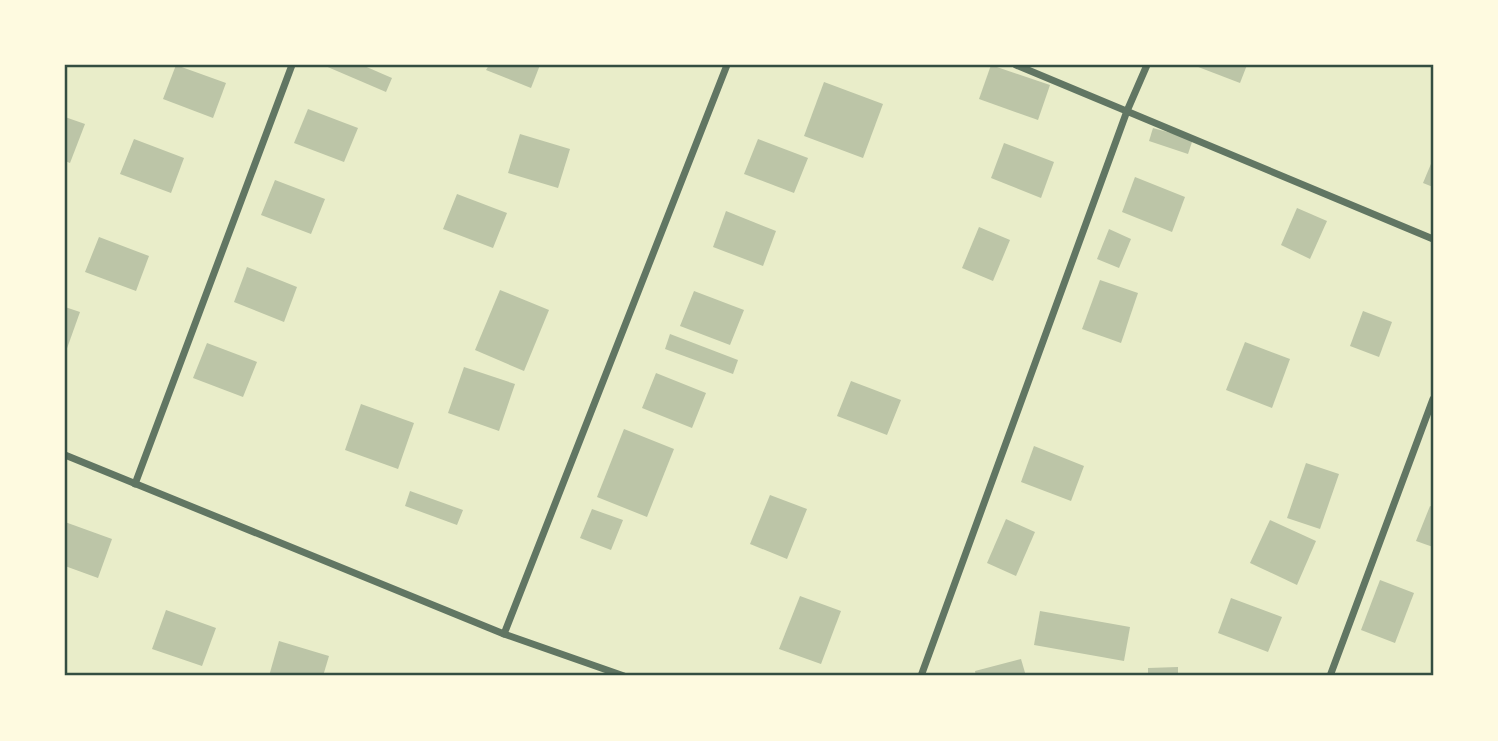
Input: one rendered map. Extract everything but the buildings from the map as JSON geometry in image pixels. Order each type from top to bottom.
[{"type":"street","points":[[135,484],[292,65]]},
{"type":"street","points":[[504,634],[727,65]]},
{"type":"street","points":[[1016,65],[1433,239]]},
{"type":"street","points":[[921,676],[1127,111],[1147,65]]},
{"type":"street","points":[[1330,676],[1433,399]]},
{"type":"street","points":[[65,455],[504,634],[624,676]]}]
